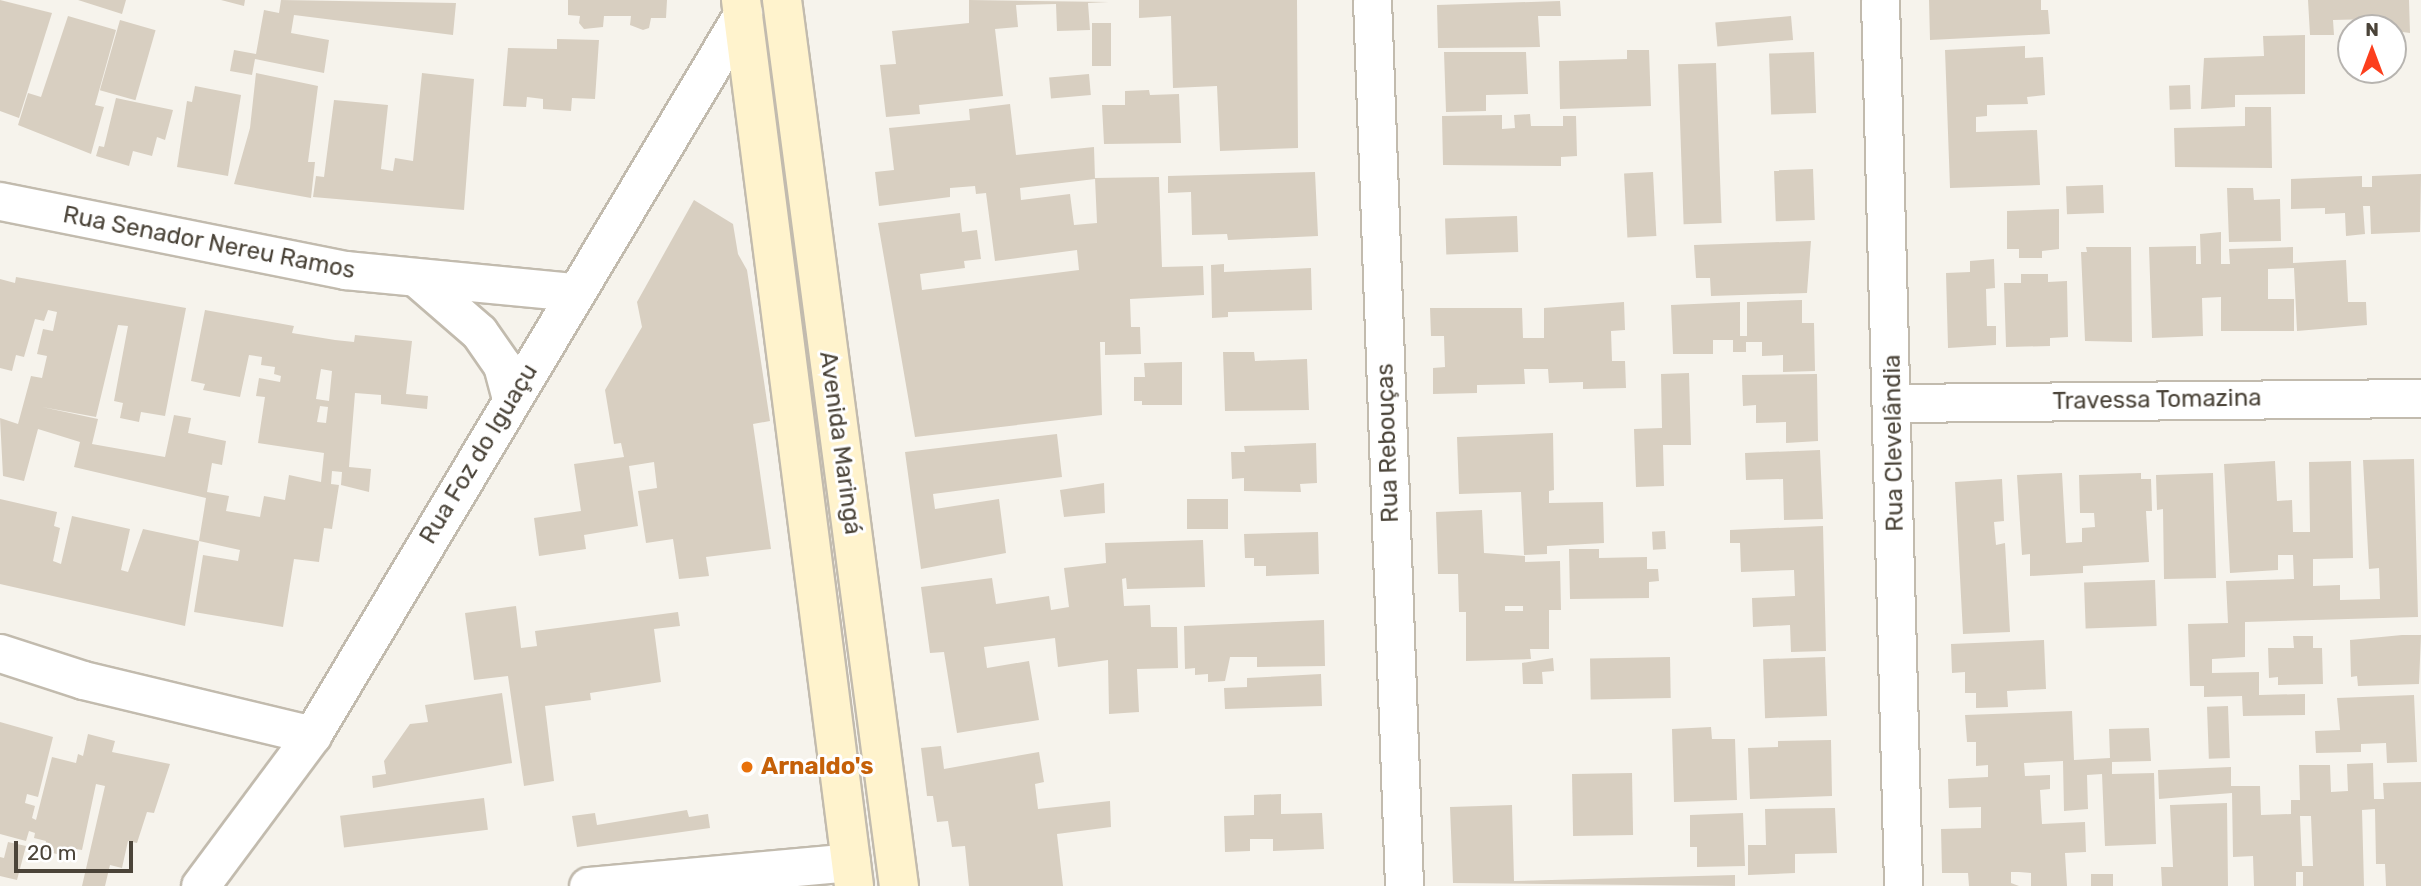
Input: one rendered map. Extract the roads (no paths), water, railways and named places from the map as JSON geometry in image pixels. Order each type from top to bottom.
[{"type":"main road","name":"Avenida Maringá","points":[[782,0],[899,886]]},
{"type":"main road","name":"Avenida Maringá","points":[[742,6],[853,874]]},
{"type":"street","name":"Rua Rebouças","points":[[1372,0],[1404,886]]},
{"type":"street","name":"Rua Clevelândia","points":[[1880,0],[1894,403],[1903,886]]},
{"type":"street","name":"Rua Foz do Iguaçu","points":[[200,886],[312,735],[742,6]]},
{"type":"street","name":"Rua Senador Nereu Ramos","points":[[0,201],[345,270],[419,280],[575,292]]},
{"type":"street","points":[[419,280],[479,332],[502,365],[511,399]]},
{"type":"street","name":"Travessa Tomazina","points":[[1894,403],[2421,398]]},
{"type":"street","points":[[0,653],[83,680],[312,735]]},
{"type":"street","points":[[588,886],[853,874]]},
{"type":"place","name":"Arnaldo's","points":[[747,767]]}]
